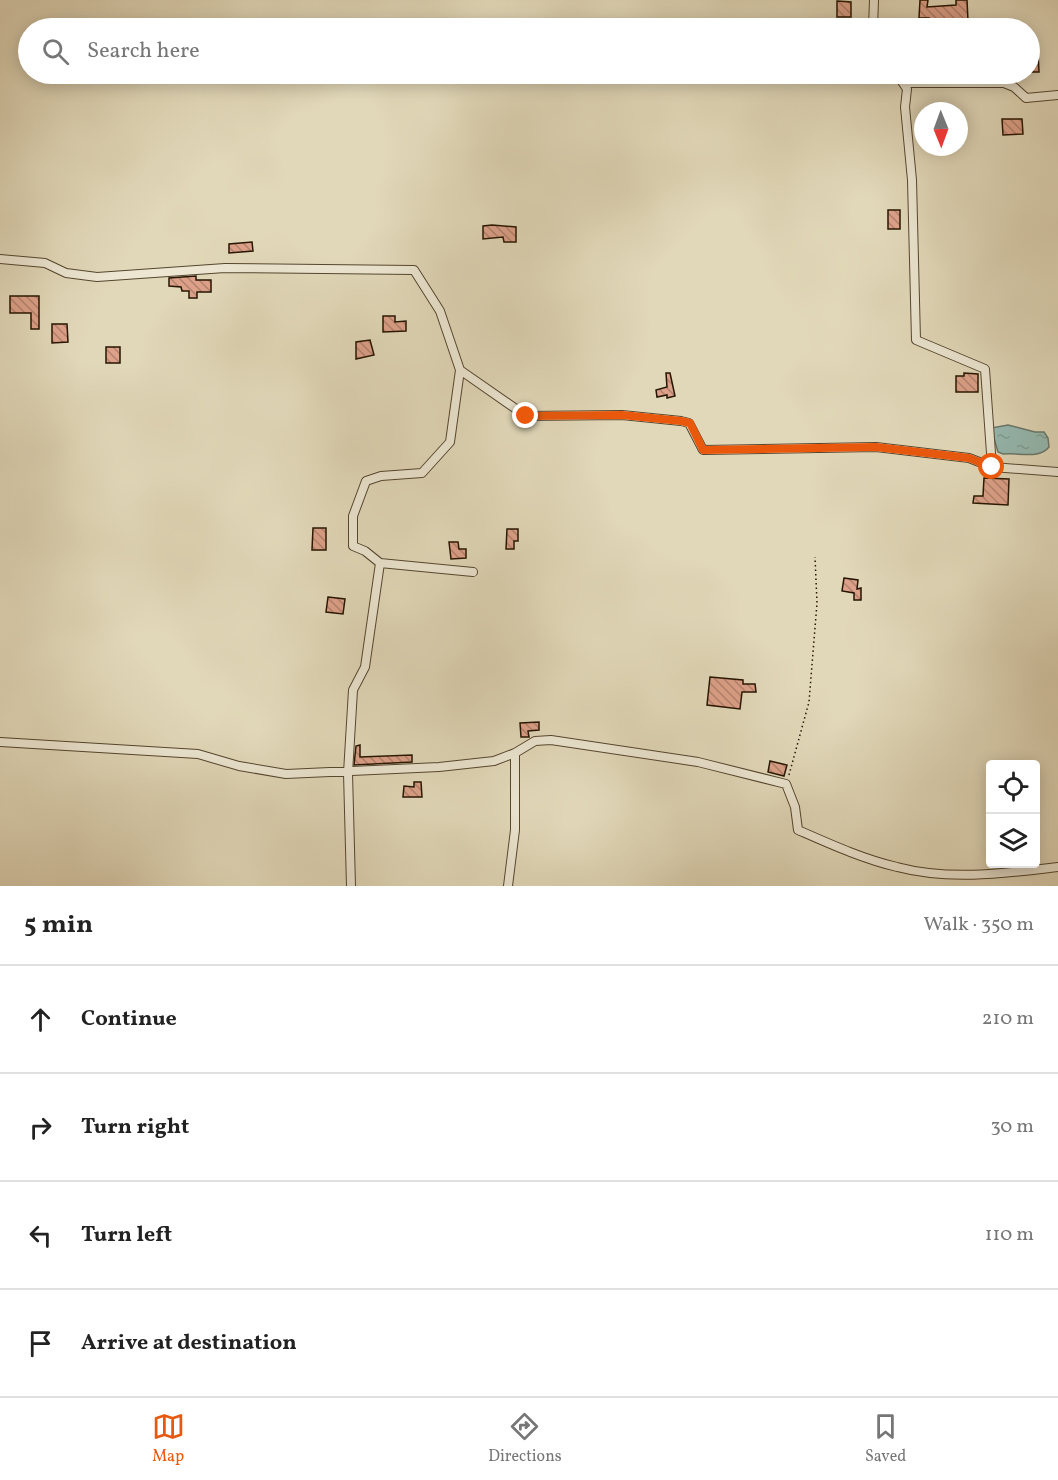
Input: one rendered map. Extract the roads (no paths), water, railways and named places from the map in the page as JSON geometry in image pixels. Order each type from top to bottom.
[{"type":"street","points":[[873,18],[874,0]]},
{"type":"street","points":[[905,84],[905,107],[912,180],[916,340],[985,369],[992,467]]},
{"type":"street","points":[[1007,84],[1026,98],[1058,95]]},
{"type":"street","points":[[0,259],[45,264],[66,273],[97,277],[225,268],[414,270],[440,311],[460,370],[450,442],[422,473],[381,476],[366,481],[353,516],[353,546],[365,551],[380,563],[473,572]]},
{"type":"street","points":[[460,370],[526,416],[622,415],[681,421],[690,423],[703,450],[876,447],[969,458],[992,467],[1058,472]]},
{"type":"street","points":[[351,886],[348,773],[353,690],[365,667],[380,563]]},
{"type":"street","points":[[0,742],[198,754],[239,766],[286,774],[348,773],[494,761],[516,753],[535,741],[551,740],[698,762],[786,784],[795,807],[798,830],[897,867],[928,873],[1005,874],[1058,867]]},
{"type":"street","points":[[508,886],[515,830],[516,753]]},
{"type":"water","points":[[1008,425],[1044,432],[1048,438],[1049,447],[1045,451],[1034,454],[998,452],[991,428]]}]
